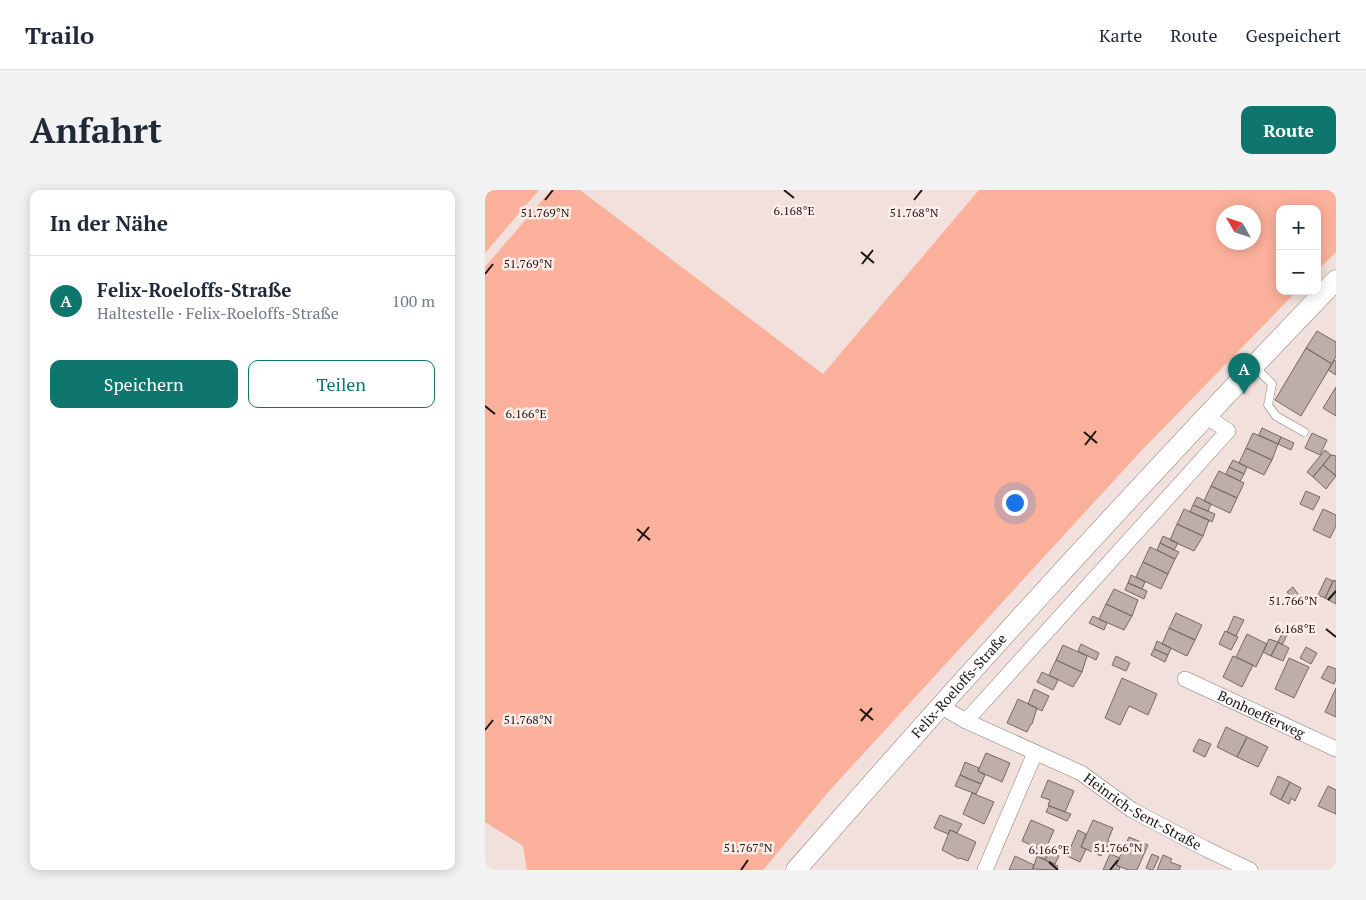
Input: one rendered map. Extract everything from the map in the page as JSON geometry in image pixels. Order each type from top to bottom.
[{"type":"street","name":"Felix-Roeloffs-Straße","points":[[796,870],[940,706],[1206,416],[1336,280]]},
{"type":"street","name":"Felix-Roeloffs-Straße","points":[[966,721],[1228,431],[1206,416]]},
{"type":"street","name":"Bonhoefferweg","points":[[1185,679],[1336,749]]},
{"type":"street","name":"Heinrich-Sent-Straße","points":[[940,706],[966,721],[1081,773],[1132,810],[1250,870]]},
{"type":"street","points":[[985,870],[1035,753]]},
{"type":"lane","points":[[1254,366],[1272,384],[1268,405],[1276,416],[1304,432]]},
{"type":"shaded area","points":[[485,190],[539,190],[485,253]]},
{"type":"shaded area","points":[[551,190],[580,190],[823,374],[979,190],[1336,190],[1336,252],[1321,267],[1321,205],[1276,205],[1276,295],[1293,295],[1142,450],[830,790],[763,870],[527,870],[523,846],[485,822],[485,267]]},
{"type":"building","points":[[1317,331],[1336,342],[1336,356],[1332,364],[1306,348]]},
{"type":"building","points":[[1306,348],[1332,364],[1301,416],[1275,400]]},
{"type":"building","points":[[1334,360],[1336,361],[1336,375],[1328,370]]},
{"type":"building","points":[[1336,387],[1336,416],[1323,408]]},
{"type":"building","points":[[1262,428],[1281,437],[1278,444],[1259,435]]},
{"type":"building","points":[[1253,433],[1278,444],[1272,460],[1246,448]]},
{"type":"building","points":[[1312,433],[1327,440],[1320,455],[1305,448]]},
{"type":"building","points":[[1281,437],[1294,443],[1291,450],[1278,444]]},
{"type":"building","points":[[1246,448],[1272,460],[1264,475],[1239,463]]},
{"type":"building","points":[[1325,450],[1331,455],[1313,477],[1307,472]]},
{"type":"building","points":[[1331,455],[1336,456],[1336,476],[1323,465]]},
{"type":"building","points":[[1233,460],[1247,467],[1244,474],[1229,467]]},
{"type":"building","points":[[1323,465],[1336,476],[1326,489],[1313,477]]},
{"type":"building","points":[[1229,467],[1244,474],[1240,481],[1226,474]]},
{"type":"building","points":[[1219,471],[1244,483],[1237,498],[1211,486]]},
{"type":"building","points":[[1211,486],[1237,498],[1230,513],[1204,501]]},
{"type":"building","points":[[1306,491],[1320,497],[1313,510],[1300,504]]},
{"type":"building","points":[[1197,497],[1211,504],[1208,511],[1193,505]]},
{"type":"building","points":[[1193,505],[1215,514],[1212,522],[1190,512]]},
{"type":"building","points":[[1184,509],[1209,520],[1203,536],[1177,524]]},
{"type":"building","points":[[1323,509],[1336,515],[1336,526],[1330,538],[1313,530]]},
{"type":"building","points":[[1177,524],[1203,536],[1194,551],[1170,540]]},
{"type":"building","points":[[1163,536],[1178,543],[1174,550],[1160,543]]},
{"type":"building","points":[[1160,543],[1179,552],[1175,559],[1157,550]]},
{"type":"building","points":[[1150,547],[1175,559],[1168,574],[1143,562]]},
{"type":"building","points":[[1143,562],[1168,574],[1161,589],[1136,577]]},
{"type":"building","points":[[1131,575],[1145,582],[1142,589],[1128,583]]},
{"type":"building","points":[[1326,578],[1333,581],[1325,598],[1318,595]]},
{"type":"building","points":[[1334,580],[1336,581],[1336,604],[1325,598]]},
{"type":"building","points":[[1128,583],[1147,591],[1144,599],[1125,590]]},
{"type":"building","points":[[1293,587],[1298,594],[1292,598],[1287,592]]},
{"type":"building","points":[[1114,589],[1138,600],[1132,616],[1106,604]]},
{"type":"building","points":[[1106,604],[1132,616],[1124,630],[1099,619]]},
{"type":"building","points":[[1176,613],[1202,625],[1195,640],[1169,628]]},
{"type":"building","points":[[1093,616],[1107,623],[1104,630],[1089,623]]},
{"type":"building","points":[[1234,616],[1244,620],[1236,636],[1227,632]]},
{"type":"building","points":[[1285,627],[1290,629],[1282,645],[1278,642]]},
{"type":"building","points":[[1169,628],[1195,640],[1187,656],[1162,644]]},
{"type":"building","points":[[1225,631],[1238,637],[1231,650],[1219,644]]},
{"type":"building","points":[[1247,634],[1267,644],[1256,667],[1236,657]]},
{"type":"building","points":[[1269,639],[1278,642],[1271,656],[1263,652]]},
{"type":"building","points":[[1157,641],[1171,648],[1168,655],[1154,649]]},
{"type":"building","points":[[1278,642],[1289,648],[1283,661],[1271,656]]},
{"type":"building","points":[[1081,644],[1099,653],[1096,660],[1078,651]]},
{"type":"building","points":[[1063,645],[1087,656],[1082,672],[1056,660]]},
{"type":"building","points":[[1306,647],[1317,653],[1311,664],[1300,658]]},
{"type":"building","points":[[1154,649],[1168,655],[1165,662],[1151,655]]},
{"type":"building","points":[[1116,656],[1130,663],[1126,671],[1112,665]]},
{"type":"building","points":[[1233,656],[1253,665],[1242,687],[1223,677]]},
{"type":"building","points":[[1289,658],[1309,667],[1294,698],[1275,689]]},
{"type":"building","points":[[1056,660],[1082,672],[1073,687],[1049,675]]},
{"type":"building","points":[[1328,666],[1336,669],[1334,684],[1321,678]]},
{"type":"building","points":[[1042,672],[1058,680],[1053,690],[1037,682]]},
{"type":"building","points":[[1122,678],[1157,694],[1148,715],[1129,706],[1120,725],[1105,718]]},
{"type":"building","points":[[1336,688],[1336,717],[1325,712]]},
{"type":"building","points":[[1034,689],[1049,696],[1042,711],[1028,704]]},
{"type":"building","points":[[1018,699],[1037,708],[1032,724],[1027,732],[1007,723]]},
{"type":"building","points":[[1226,727],[1247,737],[1237,757],[1217,747]]},
{"type":"building","points":[[1247,737],[1268,747],[1258,767],[1237,757]]},
{"type":"building","points":[[1199,739],[1211,744],[1205,757],[1193,751]]},
{"type":"building","points":[[986,753],[1010,763],[1002,782],[978,771]]},
{"type":"building","points":[[965,762],[979,768],[978,771],[985,775],[981,784],[960,775]]},
{"type":"building","points":[[960,775],[981,784],[976,794],[955,786]]},
{"type":"building","points":[[1278,776],[1290,782],[1281,800],[1270,794]]},
{"type":"building","points":[[1048,780],[1074,791],[1065,812],[1048,805],[1050,800],[1041,797]]},
{"type":"building","points":[[1290,782],[1301,788],[1295,801],[1291,798],[1289,804],[1281,800]]},
{"type":"building","points":[[1328,786],[1336,790],[1336,814],[1318,806]]},
{"type":"building","points":[[972,793],[994,802],[984,824],[963,814]]},
{"type":"building","points":[[1049,806],[1071,814],[1067,821],[1046,812]]},
{"type":"building","points":[[940,815],[962,824],[957,833],[950,830],[948,834],[934,828]]},
{"type":"building","points":[[1031,820],[1054,830],[1045,851],[1022,841]]},
{"type":"building","points":[[1093,820],[1113,828],[1108,840],[1108,846],[1105,847],[1101,856],[1081,847]]},
{"type":"building","points":[[950,830],[976,842],[968,861],[959,859],[942,850]]},
{"type":"building","points":[[1078,830],[1086,834],[1081,847],[1086,849],[1080,862],[1067,856]]},
{"type":"building","points":[[1129,837],[1148,845],[1137,870],[1128,870],[1116,865]]},
{"type":"building","points":[[1034,846],[1049,852],[1045,860],[1031,853]]},
{"type":"building","points":[[1049,852],[1059,856],[1055,864],[1045,860]]},
{"type":"building","points":[[1110,854],[1120,858],[1116,865],[1120,867],[1119,870],[1103,870]]},
{"type":"building","points":[[1152,854],[1159,857],[1153,870],[1151,870],[1146,868]]},
{"type":"building","points":[[1163,855],[1172,859],[1170,862],[1181,866],[1179,870],[1157,870]]},
{"type":"building","points":[[1015,856],[1034,865],[1032,870],[1009,870]]},
{"type":"building","points":[[1037,856],[1058,866],[1056,870],[1033,869]]},
{"type":"place","name":"Felix-Roeloffs-Straße","points":[[1244,394]]}]
